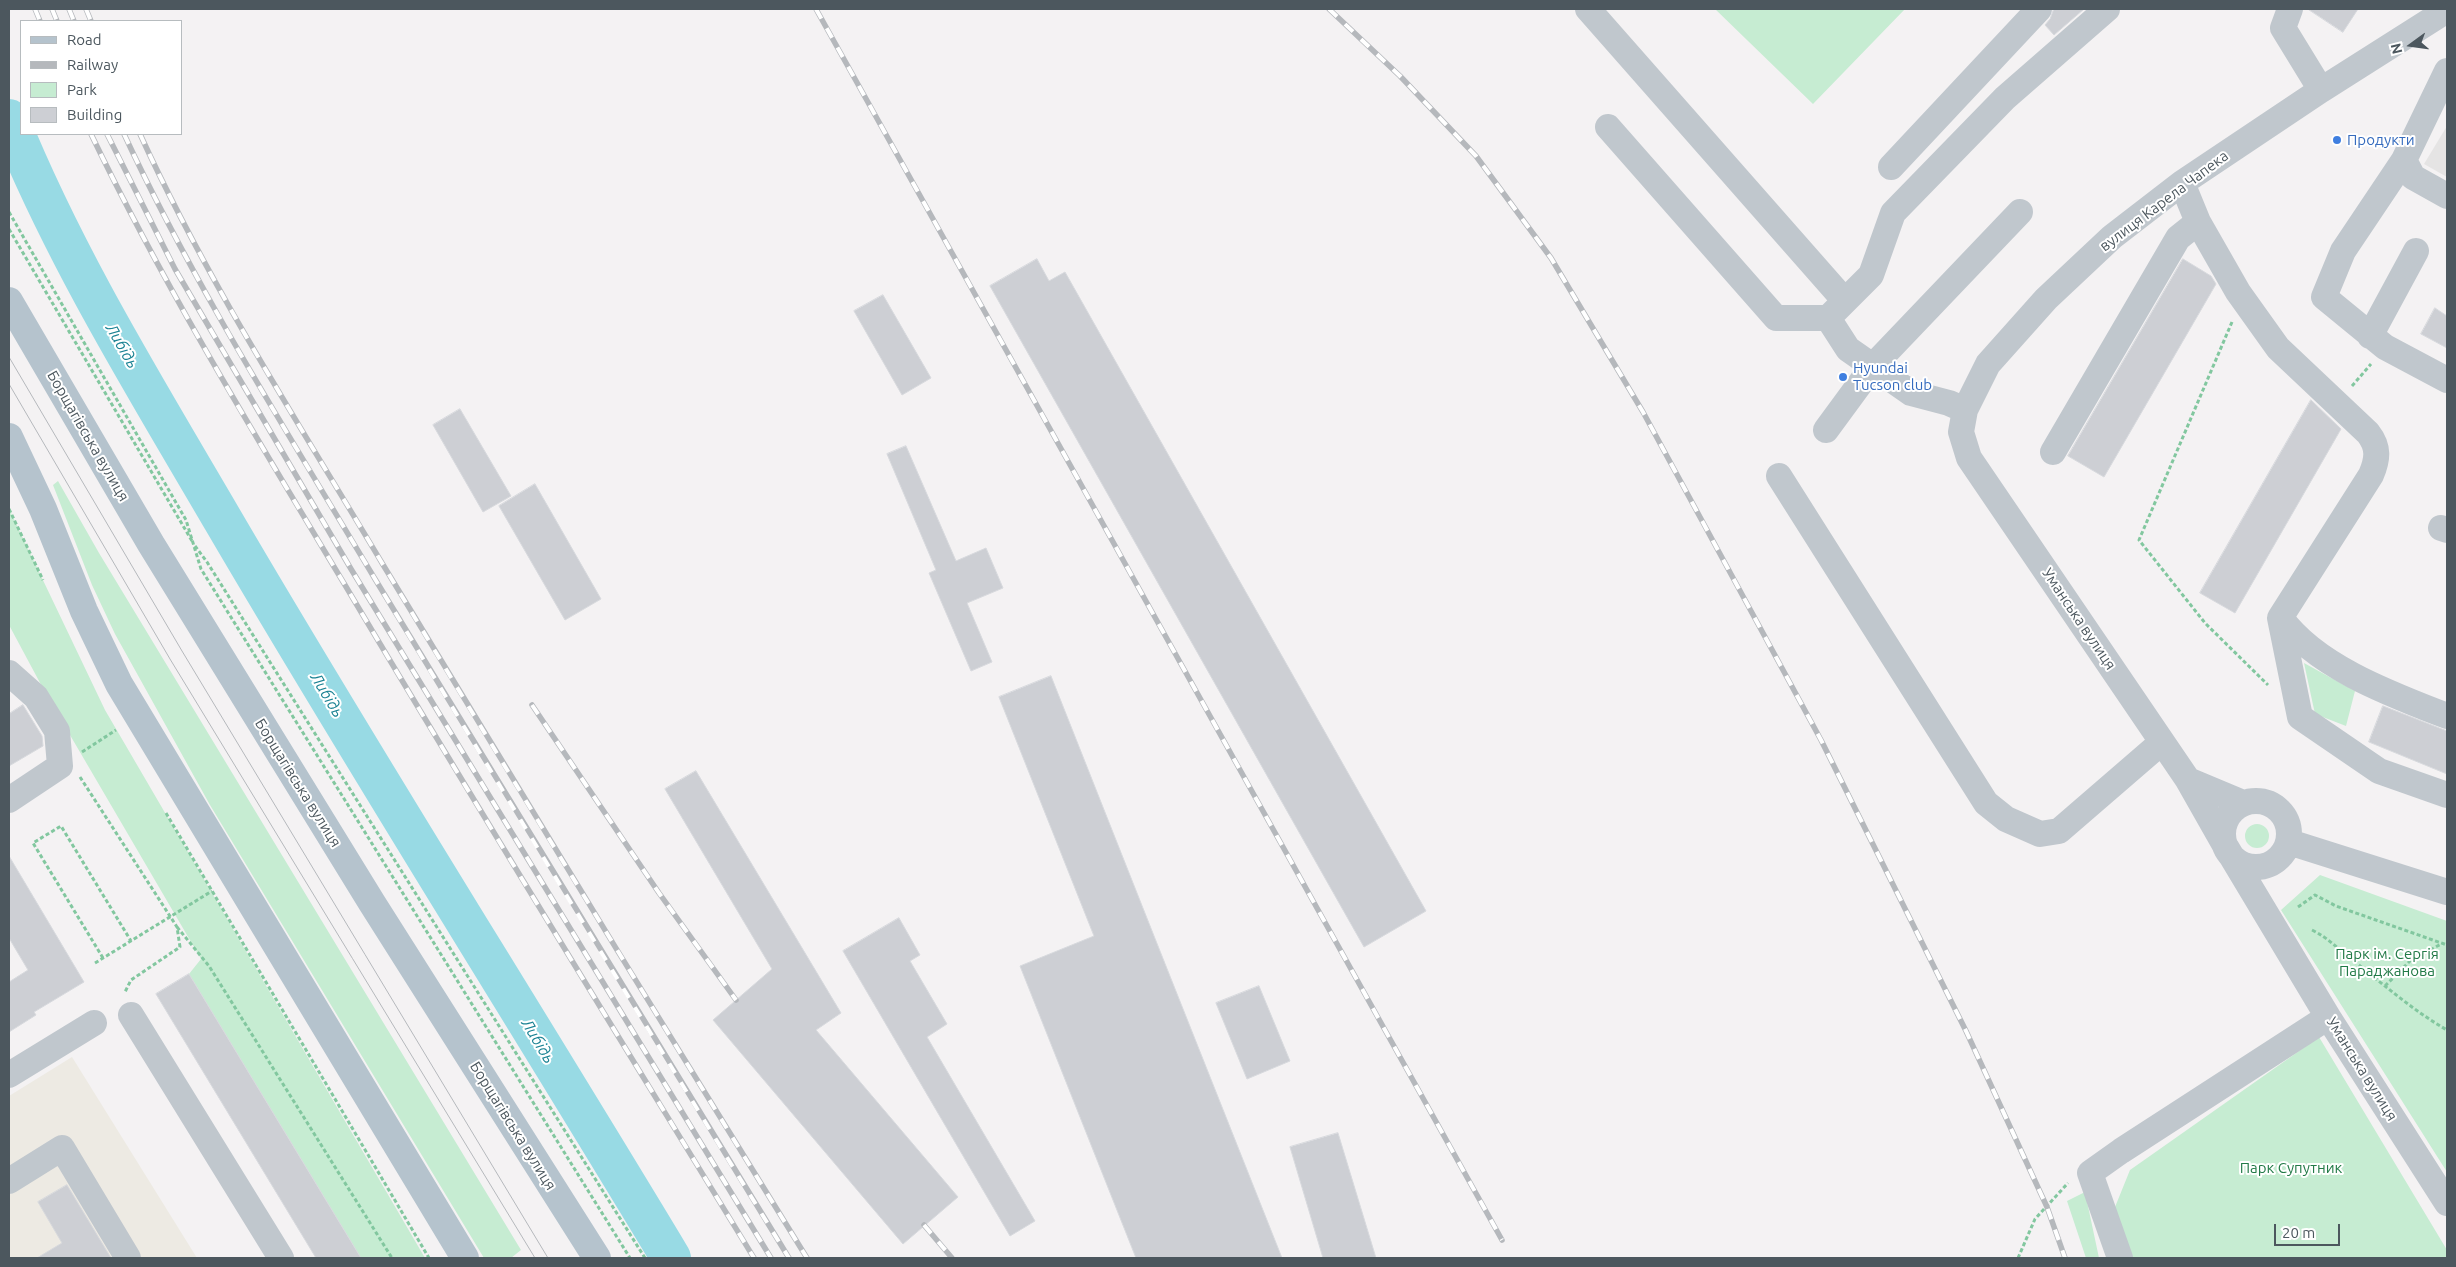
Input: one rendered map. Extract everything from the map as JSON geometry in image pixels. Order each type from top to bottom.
[{"type":"main road","name":"Борщагівська вулиця","points":[[9,301],[171,577],[372,903],[597,1258]]},
{"type":"main road","points":[[9,437],[43,509],[84,610],[119,684],[465,1258]]},
{"type":"street","points":[[1588,9],[1836,310],[1848,349],[1911,393],[1949,403],[1965,410]]},
{"type":"street","points":[[1891,167],[2039,9]]},
{"type":"street","points":[[1608,127],[1776,318],[1836,310],[1871,275],[1893,213],[2005,98],[2107,9]]},
{"type":"street","points":[[2290,9],[2283,28],[2321,90]]},
{"type":"street","name":"вулиця Карела Чапека","points":[[1969,458],[1961,432],[1965,410],[1988,364],[2046,299],[2112,237],[2182,184],[2321,90],[2447,10]]},
{"type":"street","points":[[2447,71],[2404,160],[2344,251],[2324,297],[2384,347],[2447,380]]},
{"type":"street","points":[[2404,160],[2413,176],[2447,196]]},
{"type":"street","points":[[2182,184],[2198,222],[2242,298],[2278,348],[2368,432],[2377,451],[2376,464],[2371,475],[2280,618],[2300,717],[2379,771],[2447,795]]},
{"type":"street","points":[[1826,430],[1873,366],[2020,212]]},
{"type":"street","points":[[2053,452],[2178,238],[2198,222]]},
{"type":"street","points":[[2370,336],[2416,251]]},
{"type":"street","name":"Уманська вулиця","points":[[1969,458],[2188,780],[2226,848],[2328,1017],[2447,1203]]},
{"type":"street","points":[[1780,476],[1986,803],[2006,819],[2040,834],[2059,831],[2162,742]]},
{"type":"street","points":[[2280,618],[2302,643],[2376,689],[2447,716]]},
{"type":"street","points":[[9,673],[36,696],[57,731],[60,766],[9,800]]},
{"type":"street","points":[[2188,780],[2243,803]]},
{"type":"street","points":[[2254,801],[2274,806],[2288,824],[2285,849],[2272,864],[2261,867],[2249,867],[2235,860],[2226,848],[2223,837],[2227,817],[2243,803],[2254,801]]},
{"type":"street","points":[[2285,849],[2447,892]]},
{"type":"street","name":"Уманська вулиця","points":[[2279,934],[2270,903],[2271,881],[2285,849]]},
{"type":"street","points":[[126,1007],[281,1258]]},
{"type":"street","points":[[2120,1258],[2090,1173],[2120,1151],[2328,1017]]},
{"type":"street","points":[[9,1075],[94,1023]]},
{"type":"street","points":[[9,1181],[62,1148],[128,1258]]},
{"type":"path","points":[[9,212],[186,520],[201,569],[630,1258]]},
{"type":"path","points":[[9,229],[194,544],[213,570],[645,1258]]},
{"type":"path","points":[[2242,298],[2139,540],[2205,623],[2273,690]]},
{"type":"path","points":[[60,766],[116,730]]},
{"type":"path","points":[[60,766],[78,774],[177,927],[209,966],[392,1258]]},
{"type":"path","points":[[103,958],[33,844],[61,826],[131,941]]},
{"type":"path","points":[[95,963],[212,892]]},
{"type":"path","points":[[2298,907],[2315,895],[2353,912],[2447,945]]},
{"type":"path","points":[[126,1007],[131,980],[180,947],[177,927]]},
{"type":"path","points":[[2312,930],[2329,938],[2346,956],[2419,1014],[2447,1030]]},
{"type":"path","points":[[2385,986],[2410,961],[2442,944]]},
{"type":"path","points":[[2018,1258],[2035,1219],[2070,1181],[2090,1173]]},
{"type":"shaded area","points":[[2447,126],[2447,177],[2424,164]]},
{"type":"shaded area","points":[[72,1057],[197,1258],[9,1258],[9,1096]]},
{"type":"green space","points":[[1715,9],[1905,9],[1813,104]]},
{"type":"green space","points":[[58,481],[99,553],[521,1250],[511,1258],[484,1258],[210,805],[115,634],[92,585],[53,485]]},
{"type":"green space","points":[[9,509],[105,710],[425,1258],[361,1258],[189,974],[201,959],[46,694],[9,625]]},
{"type":"green space","points":[[2304,663],[2355,691],[2346,726],[2315,714]]},
{"type":"green space","points":[[2257,824],[2266,827],[2269,836],[2266,845],[2257,848],[2248,845],[2245,836],[2248,827]]},
{"type":"green space","name":"Парк ім. Сергія Параджанова","points":[[2320,875],[2447,921],[2447,1172],[2281,910]]},
{"type":"green space","name":"Парк Супутник","points":[[2319,1037],[2447,1250],[2447,1258],[2130,1258],[2113,1212],[2130,1170]]},
{"type":"green space","points":[[2085,1192],[2099,1258],[2086,1258],[2067,1201]]},
{"type":"building","points":[[2054,9],[2084,9],[2054,35],[2045,25]]},
{"type":"building","points":[[2308,9],[2358,9],[2343,32]]},
{"type":"building","points":[[1037,259],[1049,281],[1065,272],[1426,911],[1364,947],[990,286]]},
{"type":"building","points":[[2183,259],[2211,276],[2216,284],[2104,477],[2068,456]]},
{"type":"building","points":[[883,295],[931,378],[902,395],[854,311]]},
{"type":"building","points":[[2435,308],[2447,316],[2447,348],[2421,334]]},
{"type":"building","points":[[2311,400],[2341,429],[2235,613],[2200,593]]},
{"type":"building","points":[[460,409],[511,496],[483,512],[433,425]]},
{"type":"building","points":[[906,446],[956,561],[986,548],[1003,588],[967,603],[992,662],[971,671],[929,573],[936,570],[887,454]]},
{"type":"building","points":[[535,484],[601,599],[565,620],[499,506]]},
{"type":"building","points":[[1051,676],[1282,1258],[1136,1258],[1020,966],[1094,936],[999,697]]},
{"type":"building","points":[[23,705],[42,736],[43,746],[9,766],[9,714]]},
{"type":"building","points":[[2383,706],[2447,731],[2447,774],[2369,742]]},
{"type":"building","points":[[696,771],[841,1013],[816,1030],[958,1197],[903,1244],[713,1020],[772,969],[665,789]]},
{"type":"building","points":[[9,856],[84,982],[34,1012],[36,1015],[9,1032],[9,982],[28,970],[9,938]]},
{"type":"building","points":[[899,918],[920,955],[910,961],[947,1024],[927,1037],[1035,1221],[1010,1236],[843,951]]},
{"type":"building","points":[[189,974],[361,1258],[316,1258],[156,994]]},
{"type":"building","points":[[1259,986],[1290,1061],[1247,1079],[1216,1003]]},
{"type":"building","points":[[1338,1133],[1376,1258],[1323,1258],[1290,1147]]},
{"type":"building","points":[[67,1185],[111,1258],[37,1258],[62,1243],[38,1202]]},
{"type":"waterway","name":"Либідь","points":[[9,119],[31,171],[82,274],[166,423],[334,707],[671,1258]]},
{"type":"tram line","points":[[9,357],[182,651],[548,1258]]},
{"type":"tram line","points":[[9,384],[170,659],[535,1258]]},
{"type":"railway","points":[[35,9],[40,20]]},
{"type":"railway","points":[[52,9],[57,20]]},
{"type":"railway","points":[[69,9],[74,20]]},
{"type":"railway","points":[[86,9],[91,20]]},
{"type":"railway","points":[[816,9],[1502,1240]]},
{"type":"railway","points":[[1329,9],[1400,76],[1476,156],[1551,258],[1643,412],[1821,740],[1966,1031],[2047,1207],[2065,1258]]},
{"type":"railway","points":[[92,135],[150,249],[245,418],[395,670],[754,1258]]},
{"type":"railway","points":[[108,135],[175,269],[351,569],[771,1258]]},
{"type":"railway","points":[[124,135],[181,248],[276,415],[789,1258]]},
{"type":"railway","points":[[140,135],[166,189],[224,298],[286,405],[540,824],[807,1258]]},
{"type":"railway","points":[[532,705],[659,893],[736,1000]]},
{"type":"railway","points":[[924,1225],[952,1258]]},
{"type":"place","name":"Продукти","points":[[2337,140]]},
{"type":"place","name":"Hyundai Tucson club","points":[[1843,377]]}]
